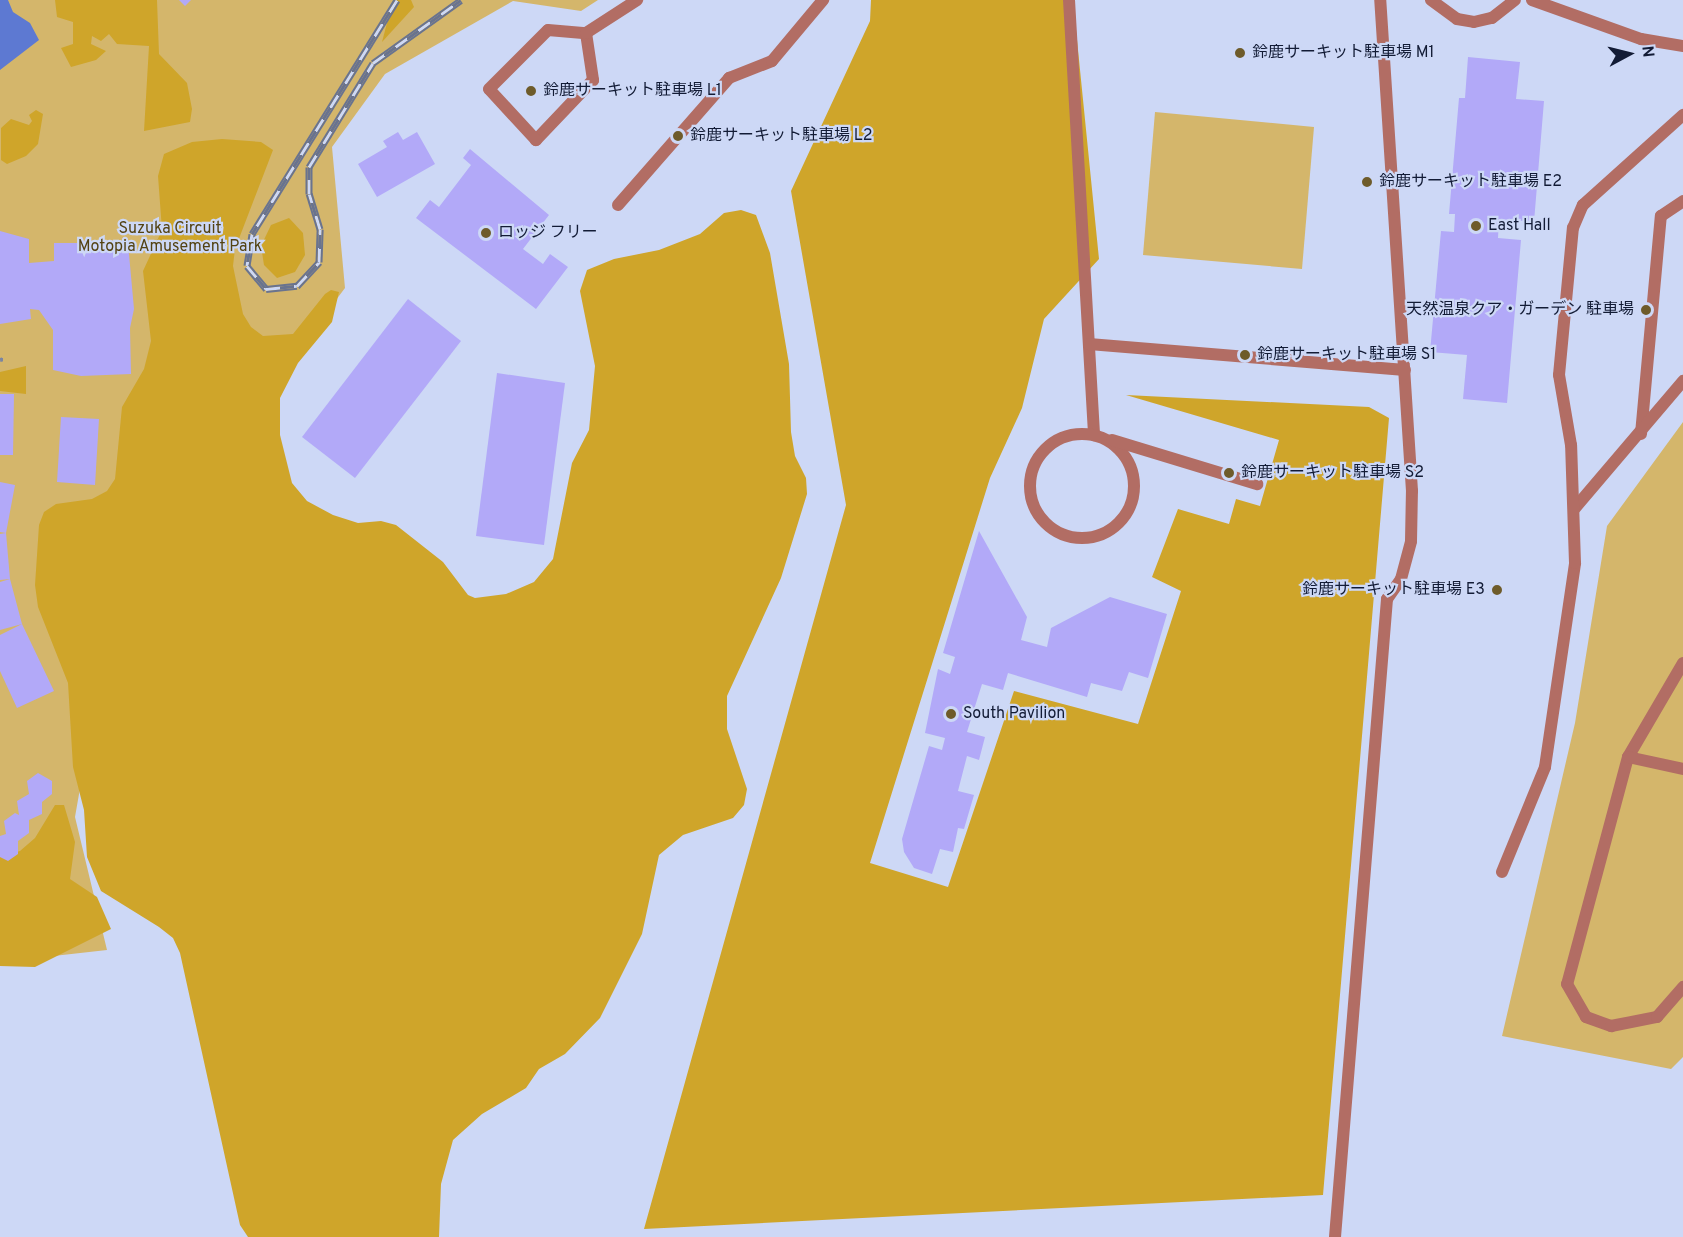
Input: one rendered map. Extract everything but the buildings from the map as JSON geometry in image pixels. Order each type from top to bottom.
[{"type":"lane","points":[[586,33],[593,80],[536,140],[489,89],[548,30],[586,33],[637,0]]},
{"type":"lane","points":[[618,204],[729,78],[772,61],[822,0]]},
{"type":"lane","points":[[1069,0],[1089,344],[1098,436],[1128,459],[1134,476],[1134,494],[1128,511],[1117,526],[1101,535],[1084,538],[1066,535],[1039,515],[1030,483],[1033,467],[1054,441],[1070,435],[1098,436],[1257,484]]},
{"type":"lane","points":[[1335,1237],[1388,599],[1401,579],[1411,541],[1405,370],[1380,0]]},
{"type":"lane","points":[[1431,0],[1457,19],[1474,22],[1492,18],[1515,0]]},
{"type":"lane","points":[[1532,0],[1641,39],[1683,46]]},
{"type":"lane","points":[[1502,872],[1545,766],[1575,563],[1575,508],[1571,445],[1559,375],[1574,228],[1583,205],[1683,115]]},
{"type":"lane","points":[[1641,434],[1662,216],[1683,201]]},
{"type":"lane","points":[[1089,344],[1405,370]]},
{"type":"lane","points":[[1575,508],[1641,434],[1683,381]]},
{"type":"lane","points":[[1683,663],[1628,757],[1567,984],[1586,1017],[1611,1026],[1657,1017],[1683,987]]},
{"type":"lane","points":[[1628,757],[1683,769]]},
{"type":"green space","name":"Suzuka Circuit Motopia Amusement Park","points":[[0,0],[598,0],[581,11],[513,1],[385,74],[332,147],[345,288],[243,424],[99,680],[75,817],[107,950],[0,962]]},
{"type":"green space","points":[[55,0],[157,0],[159,54],[187,83],[192,109],[190,122],[144,131],[149,46],[117,44],[109,34],[101,41],[92,36],[91,44],[106,51],[96,60],[71,67],[61,48],[73,44],[73,22],[57,17]]},
{"type":"green space","points":[[393,0],[411,0],[414,7],[382,42]]},
{"type":"green space","points":[[871,0],[1073,0],[1099,259],[1044,319],[1022,408],[990,478],[870,863],[948,887],[1014,691],[1138,724],[1181,591],[1152,577],[1178,509],[1229,524],[1236,499],[1260,506],[1279,440],[1126,395],[1369,407],[1389,418],[1323,1195],[644,1229],[846,505],[791,191],[870,21]]},
{"type":"green space","points":[[36,110],[43,114],[38,144],[26,156],[7,164],[1,160],[1,128],[11,119],[29,125],[32,121],[29,115]]},
{"type":"green space","points":[[1155,112],[1314,127],[1302,269],[1143,255]]},
{"type":"green space","points":[[222,139],[261,142],[273,150],[235,249],[233,266],[243,314],[251,327],[263,336],[293,334],[325,294],[331,290],[339,292],[332,322],[298,363],[280,398],[280,435],[292,483],[307,501],[333,515],[358,523],[381,521],[396,525],[443,562],[468,595],[475,598],[506,594],[534,582],[553,559],[572,463],[589,430],[595,366],[580,291],[587,270],[614,259],[659,250],[700,234],[724,213],[741,210],[756,215],[770,253],[789,364],[791,432],[795,456],[806,478],[807,494],[781,578],[727,696],[727,729],[747,789],[744,805],[733,818],[683,835],[659,855],[642,934],[600,1018],[565,1054],[539,1069],[526,1088],[482,1114],[453,1140],[441,1184],[439,1237],[248,1237],[240,1225],[180,953],[173,938],[159,927],[101,891],[87,857],[84,810],[73,767],[68,683],[38,607],[35,585],[39,525],[44,512],[56,504],[92,499],[107,491],[115,479],[122,407],[144,369],[151,341],[143,271],[162,230],[158,176],[164,154],[192,142]]},
{"type":"green space","points":[[289,218],[303,233],[305,255],[295,272],[277,278],[264,265],[261,246],[271,225]]},
{"type":"green space","points":[[26,366],[26,394],[0,391],[0,372]]},
{"type":"green space","points":[[1683,422],[1683,1057],[1671,1069],[1502,1036],[1575,723],[1607,526]]},
{"type":"green space","points":[[55,805],[64,805],[75,842],[70,879],[97,897],[111,929],[35,967],[0,966],[0,857],[20,851],[35,838]]},
{"type":"water","points":[[0,0],[8,0],[13,12],[30,23],[39,40],[0,70]]},
{"type":"railway","points":[[397,0],[252,234],[247,266],[266,289],[297,286],[319,262],[320,229],[309,194],[309,167],[373,63],[461,0]]},
{"type":"place","name":"鈴鹿サーキット駐車場 M1","points":[[1240,53]]},
{"type":"place","name":"鈴鹿サーキット駐車場 L1","points":[[531,91]]},
{"type":"place","name":"鈴鹿サーキット駐車場 L2","points":[[678,136]]},
{"type":"place","name":"鈴鹿サーキット駐車場 E2","points":[[1367,182]]},
{"type":"place","name":"East Hall","points":[[1476,226]]},
{"type":"place","name":"ロッジ フリー","points":[[486,233]]},
{"type":"place","name":"天然温泉クア・ガーデン 駐車場","points":[[1646,310]]},
{"type":"place","name":"鈴鹿サーキット駐車場 S1","points":[[1245,355]]},
{"type":"place","name":"鈴鹿サーキット駐車場 S2","points":[[1229,473]]},
{"type":"place","name":"鈴鹿サーキット駐車場 E3","points":[[1497,590]]},
{"type":"place","name":"South Pavilion","points":[[951,714]]}]
